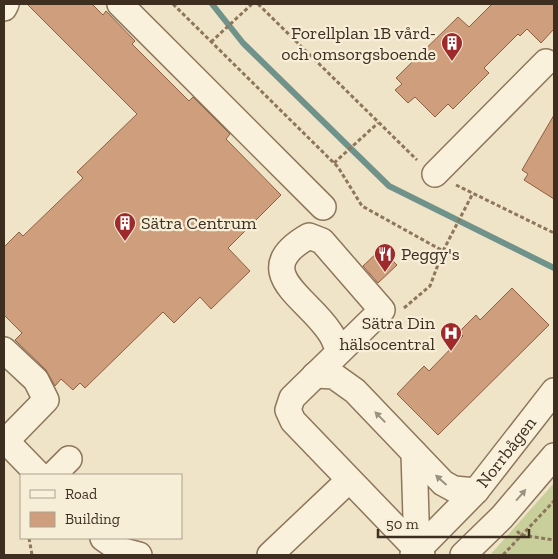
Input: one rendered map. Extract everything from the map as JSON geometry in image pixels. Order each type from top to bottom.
[{"type":"street","points":[[4,8],[6,4]]},
{"type":"street","points":[[120,4],[322,207]]},
{"type":"street","points":[[435,174],[546,62]]},
{"type":"street","points":[[339,352],[330,331],[285,281],[281,264],[285,254],[297,243],[309,236],[322,241],[382,310],[292,398],[288,410],[293,421],[417,554]]},
{"type":"street","points":[[4,350],[36,380],[46,400],[5,440],[38,474]]},
{"type":"street","points":[[315,375],[326,374],[344,381],[443,483],[454,489],[476,491]]},
{"type":"street","name":"Norrbågen","points":[[417,554],[476,491],[554,391]]},
{"type":"street","points":[[414,453],[417,554]]},
{"type":"street","points":[[463,555],[502,517],[554,456]]},
{"type":"street","points":[[270,555],[299,529],[317,502],[348,481]]},
{"type":"street","points":[[294,555],[299,529]]},
{"type":"street","points":[[104,539],[120,550],[139,555]]},
{"type":"path","points":[[173,4],[334,164],[362,206],[443,251]]},
{"type":"path","points":[[211,42],[252,4]]},
{"type":"path","points":[[258,4],[378,123],[435,174],[554,233]]},
{"type":"path","points":[[334,164],[378,123]]},
{"type":"path","points":[[382,310],[400,311],[430,286],[443,251],[473,193]]},
{"type":"path","points":[[504,555],[554,502]]},
{"type":"path","points":[[29,539],[32,555]]},
{"type":"green space","points":[[554,483],[554,555],[490,555]]},
{"type":"building","name":"Sätra Centrum","points":[[27,4],[92,4],[103,15],[106,11],[135,41],[132,44],[189,101],[193,97],[230,134],[226,139],[281,195],[228,248],[250,271],[211,309],[200,297],[174,323],[163,312],[85,388],[80,383],[73,390],[61,379],[55,386],[46,370],[15,340],[22,333],[4,315],[4,247],[19,232],[23,236],[83,178],[77,172],[137,114]]},
{"type":"building","name":"Forellplan 1B vård- och omsorgsboende","points":[[492,4],[554,4],[554,29],[541,43],[527,29],[520,36],[518,34],[484,68],[489,73],[453,109],[448,104],[435,117],[415,97],[408,103],[395,90],[402,84],[396,78],[458,17],[469,27]]},
{"type":"building","points":[[554,115],[554,199],[524,180],[528,174],[522,170]]},
{"type":"building","points":[[381,249],[397,265],[378,283],[363,266]]},
{"type":"building","points":[[512,288],[549,325],[438,435],[397,394],[424,366],[429,371],[463,336],[459,332],[476,315],[480,320]]},
{"type":"waterway","points":[[212,4],[243,43],[389,186],[554,268]]},
{"type":"place","name":"Forellplan 1B vård- och omsorgsboende","points":[[452,62]]},
{"type":"place","name":"Sätra Centrum","points":[[125,242]]},
{"type":"place","name":"Peggy's","points":[[385,273]]},
{"type":"place","name":"Sätra Din hälsocentral","points":[[451,352]]}]
